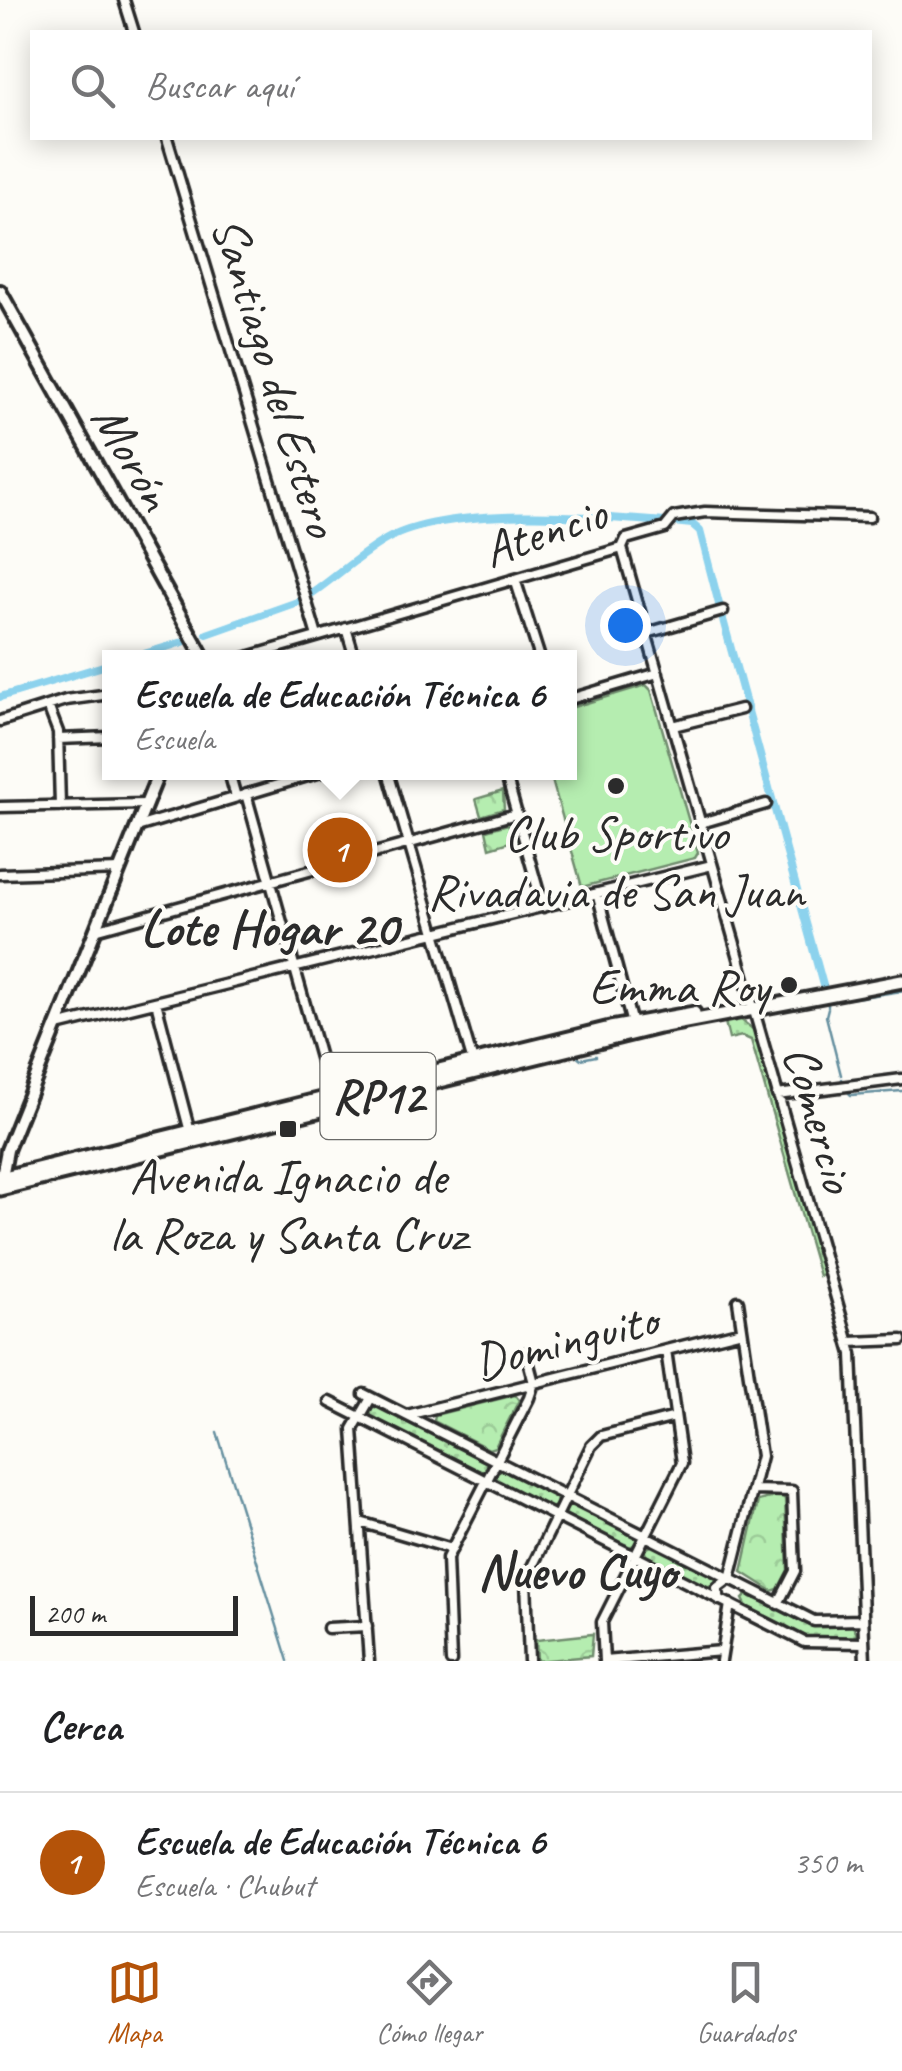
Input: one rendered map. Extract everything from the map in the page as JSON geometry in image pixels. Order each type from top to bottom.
[{"type":"main road","name":"RP12","points":[[1,1183],[190,1132],[632,1024],[753,1008],[902,981]]},
{"type":"main road","name":"RP12","points":[[1,1183],[753,1008]]},
{"type":"street","points":[[124,0],[133,30]]},
{"type":"street","name":"Santiago del Estero","points":[[167,140],[316,636]]},
{"type":"street","name":"Morón","points":[[0,290],[200,650]]},
{"type":"street","name":"Atencio","points":[[270,650],[622,548],[626,539],[665,528],[674,517],[705,512],[869,516]]},
{"type":"street","name":"Comercio","points":[[622,548],[849,1342],[865,1661]]},
{"type":"street","points":[[514,579],[537,650]]},
{"type":"street","points":[[646,633],[723,611]]},
{"type":"street","points":[[346,628],[353,650]]},
{"type":"street","points":[[577,697],[658,674]]},
{"type":"street","points":[[0,721],[102,696]]},
{"type":"street","points":[[48,706],[58,739],[60,806]]},
{"type":"street","points":[[673,726],[742,709]]},
{"type":"street","points":[[58,739],[102,738]]},
{"type":"street","points":[[1,1183],[7,1150],[156,780]]},
{"type":"street","points":[[233,780],[270,882],[331,1097]]},
{"type":"street","points":[[137,826],[288,780]]},
{"type":"street","points":[[390,780],[473,1062]]},
{"type":"street","points":[[506,780],[543,906]]},
{"type":"street","points":[[0,807],[146,804]]},
{"type":"street","points":[[700,823],[766,804]]},
{"type":"street","points":[[95,930],[516,814]]},
{"type":"street","points":[[57,1026],[712,865]]},
{"type":"street","points":[[0,874],[120,870]]},
{"type":"street","points":[[597,893],[632,1024]]},
{"type":"street","points":[[156,1002],[190,1132]]},
{"type":"street","points":[[777,1095],[902,1079]]},
{"type":"street","points":[[726,1602],[742,1597],[734,1579],[760,1456],[738,1301]]},
{"type":"street","name":"Dominguito","points":[[406,1416],[742,1331]]},
{"type":"street","points":[[849,1342],[902,1340]]},
{"type":"street","points":[[666,1350],[682,1463],[602,1622],[604,1661],[721,1656],[726,1602],[717,1588],[734,1579]]},
{"type":"street","points":[[451,1661],[447,1562],[534,1383],[526,1353]]},
{"type":"street","points":[[370,1661],[353,1429],[367,1396],[814,1622],[864,1620]]},
{"type":"street","points":[[330,1402],[810,1644],[864,1643]]},
{"type":"street","points":[[529,1661],[526,1579],[598,1438],[676,1417]]},
{"type":"street","points":[[753,1490],[787,1488],[793,1495],[795,1571],[778,1604]]},
{"type":"street","points":[[360,1522],[452,1549]]},
{"type":"street","points":[[328,1628],[367,1626]]},
{"type":"green space","name":"Club Sportivo Rivadavia de San Juan","points":[[646,685],[651,690],[698,853],[695,858],[582,887],[552,780],[577,780],[577,706]]},
{"type":"green space","points":[[503,791],[504,809],[481,816],[476,799]]},
{"type":"green space","points":[[508,824],[517,840],[490,848],[486,830]]},
{"type":"green space","points":[[740,1019],[754,1030],[824,1275],[819,1276],[751,1040],[742,1036],[729,1039],[725,1022]]},
{"type":"green space","points":[[515,1395],[519,1400],[495,1447],[489,1449],[434,1421],[435,1415]]},
{"type":"green space","points":[[371,1407],[486,1461],[488,1470],[479,1473],[371,1418]]},
{"type":"green space","points":[[504,1470],[556,1496],[557,1506],[550,1508],[498,1482],[496,1473]]},
{"type":"green space","points":[[781,1495],[785,1499],[788,1570],[778,1589],[772,1591],[742,1572],[758,1501]]},
{"type":"green space","points":[[573,1505],[635,1536],[637,1543],[628,1548],[567,1517],[565,1509]]},
{"type":"green space","points":[[653,1545],[714,1575],[716,1583],[707,1587],[647,1557],[644,1550]]},
{"type":"green space","points":[[747,1595],[815,1626],[852,1625],[857,1634],[853,1638],[811,1639],[747,1607],[743,1599]]},
{"type":"green space","points":[[593,1634],[591,1656],[537,1661],[536,1640]]},
{"type":"waterway","points":[[311,594],[387,539],[447,521],[523,516],[665,522]]},
{"type":"waterway","points":[[673,522],[692,524],[700,531],[720,608]]},
{"type":"waterway","points":[[207,634],[303,600]]},
{"type":"waterway","points":[[722,616],[824,989]]},
{"type":"waterway","points":[[157,650],[183,642]]},
{"type":"waterway","points":[[0,697],[102,666]]},
{"type":"waterway","points":[[828,1006],[828,1002],[902,991]]},
{"type":"waterway","points":[[828,1008],[826,1016],[841,1075]]},
{"type":"waterway","points":[[575,1054],[581,1059],[596,1056]]},
{"type":"waterway","points":[[846,1090],[851,1095],[902,1091]]},
{"type":"waterway","points":[[217,1432],[288,1661]]},
{"type":"place","name":"Club Sportivo Rivadavia de San Juan","points":[[616,786]]},
{"type":"place","name":"Escuela de Educación Técnica 6","points":[[340,850]]},
{"type":"place","name":"Emma Roy","points":[[789,985]]},
{"type":"place","name":"Avenida Ignacio de la Roza y Santa Cruz","points":[[288,1129]]},
{"type":"district","name":"Lote Hogar 20","points":[[269,927]]},
{"type":"district","name":"Nuevo Cuyo","points":[[577,1570]]}]
